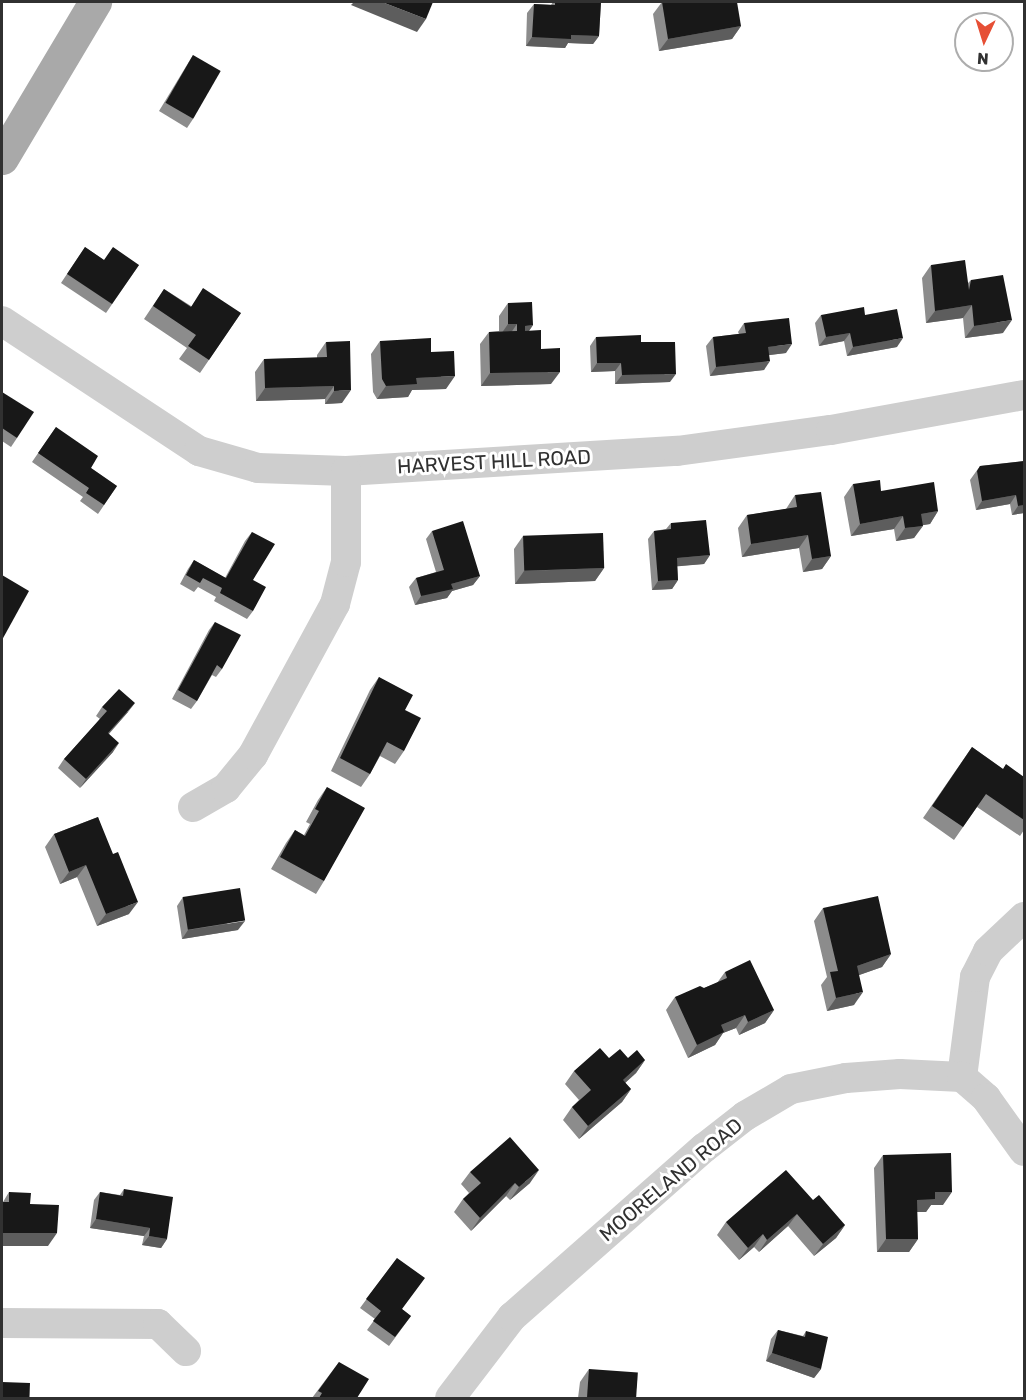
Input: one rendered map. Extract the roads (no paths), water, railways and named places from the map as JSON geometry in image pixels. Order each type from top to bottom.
[{"type":"main road","points":[[2,158],[95,2]]},
{"type":"street","name":"HARVEST HILL ROAD","points":[[2,321],[199,451],[258,468],[346,471],[677,451],[831,430],[1024,395]]},
{"type":"street","points":[[193,807],[226,788],[253,755],[336,604],[346,562],[346,471]]},
{"type":"street","points":[[1024,917],[988,951],[975,977],[962,1077],[986,1098],[1024,1151]]},
{"type":"street","name":"MOORELAND ROAD","points":[[450,1398],[512,1317],[704,1148],[745,1116],[791,1089],[846,1078],[900,1074],[962,1077]]},
{"type":"street","points":[[2,1323],[158,1324],[186,1351]]}]
